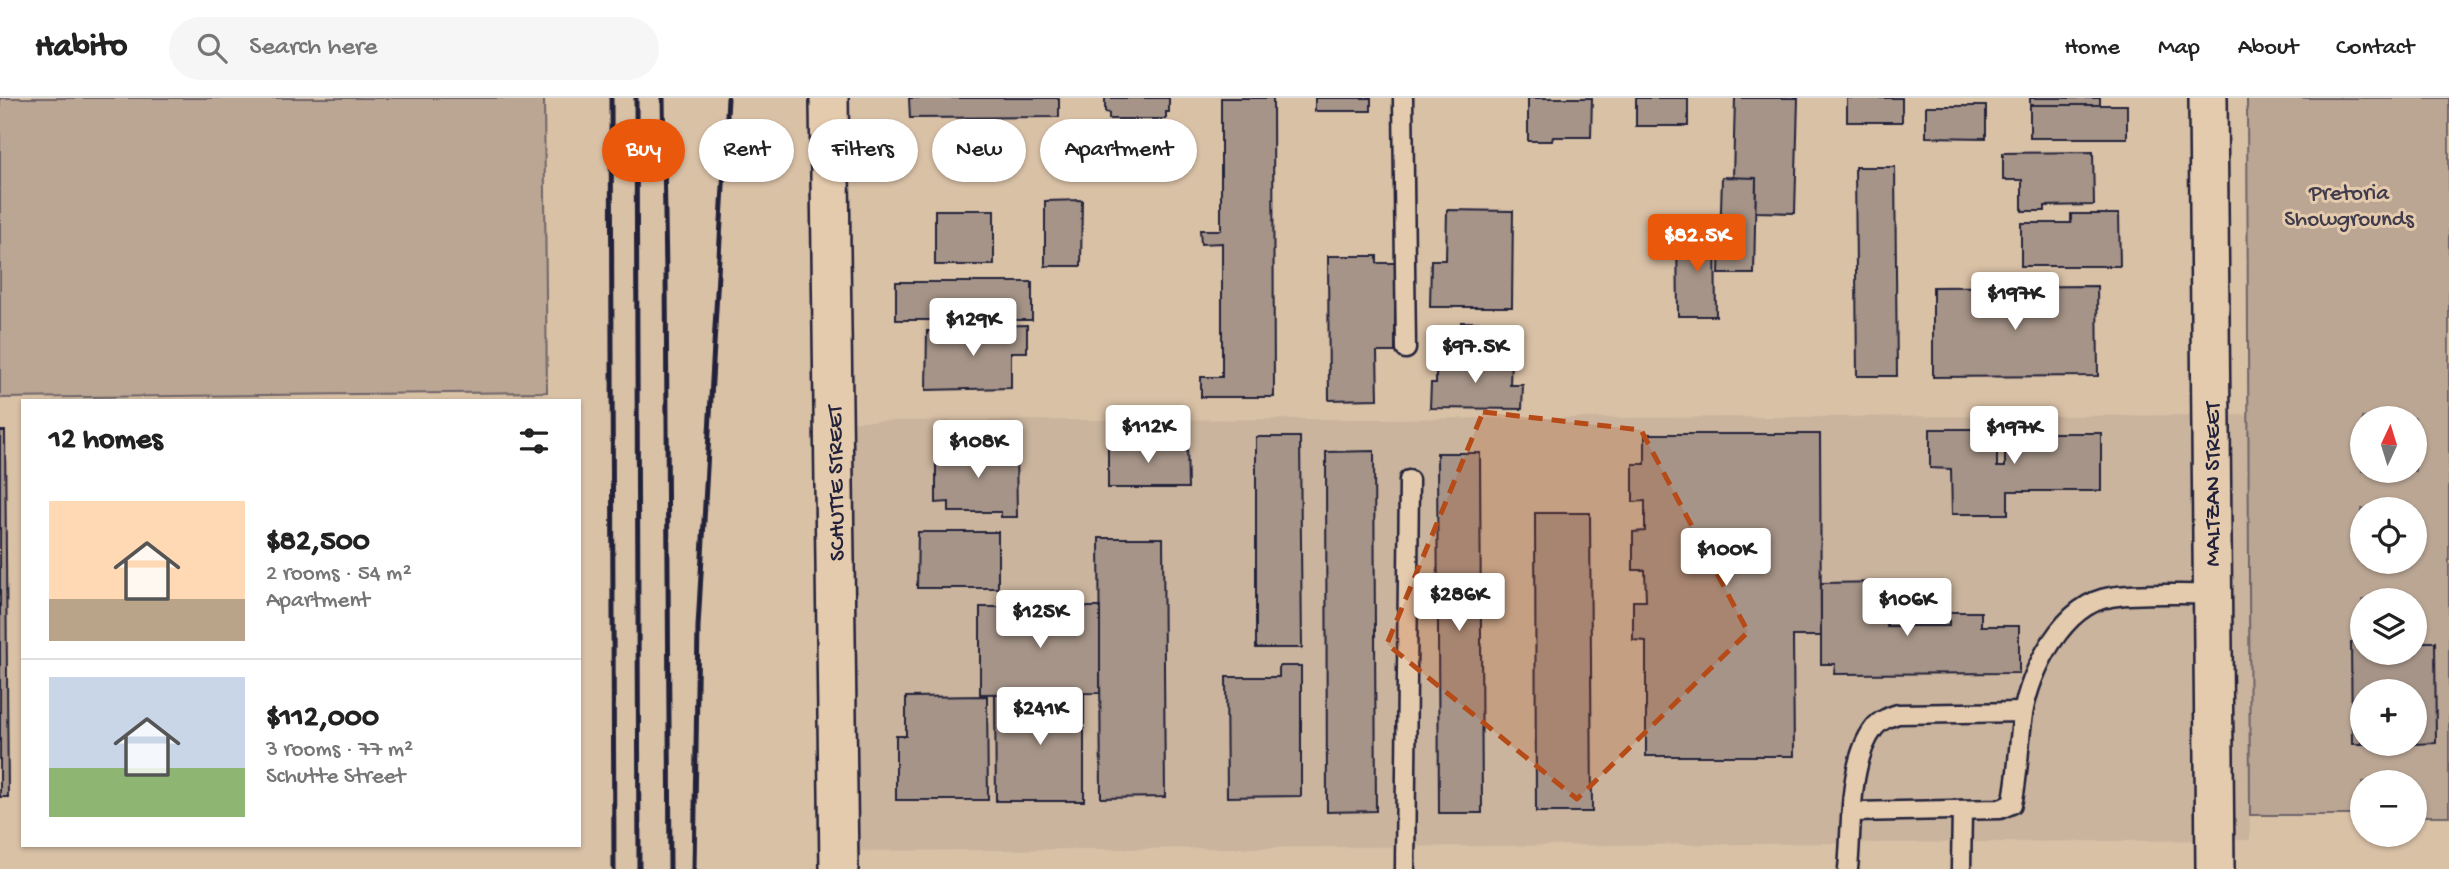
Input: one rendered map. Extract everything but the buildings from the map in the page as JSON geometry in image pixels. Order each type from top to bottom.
[{"type":"street","name":"SCHUTTE STREET","points":[[828,98],[839,869]]},
{"type":"street","name":"MALTZAN STREET","points":[[2208,98],[2215,869]]},
{"type":"lane","points":[[1403,98],[1406,349]]},
{"type":"lane","points":[[1405,869],[1409,480]]},
{"type":"lane","points":[[1853,812],[2000,809],[2012,804],[2017,786],[2023,712],[2035,675],[2052,640],[2065,624],[2090,604],[2110,597],[2212,594]]},
{"type":"lane","points":[[1848,869],[1856,771],[1865,744],[1875,727],[1898,714],[2023,712]]},
{"type":"lane","points":[[1961,869],[1962,810]]},
{"type":"highlighted area","points":[[1483,412],[1641,430],[1748,632],[1577,799],[1387,644]]},
{"type":"shaded area","points":[[2248,415],[2250,840],[857,851],[852,421]]},
{"type":"green space","points":[[0,98],[544,98],[547,392],[0,398]]},
{"type":"green space","name":"Pretoria Showgrounds","points":[[2247,98],[2449,98],[2449,816],[2427,816],[2427,770],[2350,770],[2350,815],[2250,815]]},
{"type":"railway","points":[[611,98],[614,869]]},
{"type":"railway","points":[[636,98],[639,869]]},
{"type":"railway","points":[[663,98],[670,869]]},
{"type":"railway","points":[[694,869],[698,627],[728,98]]}]
